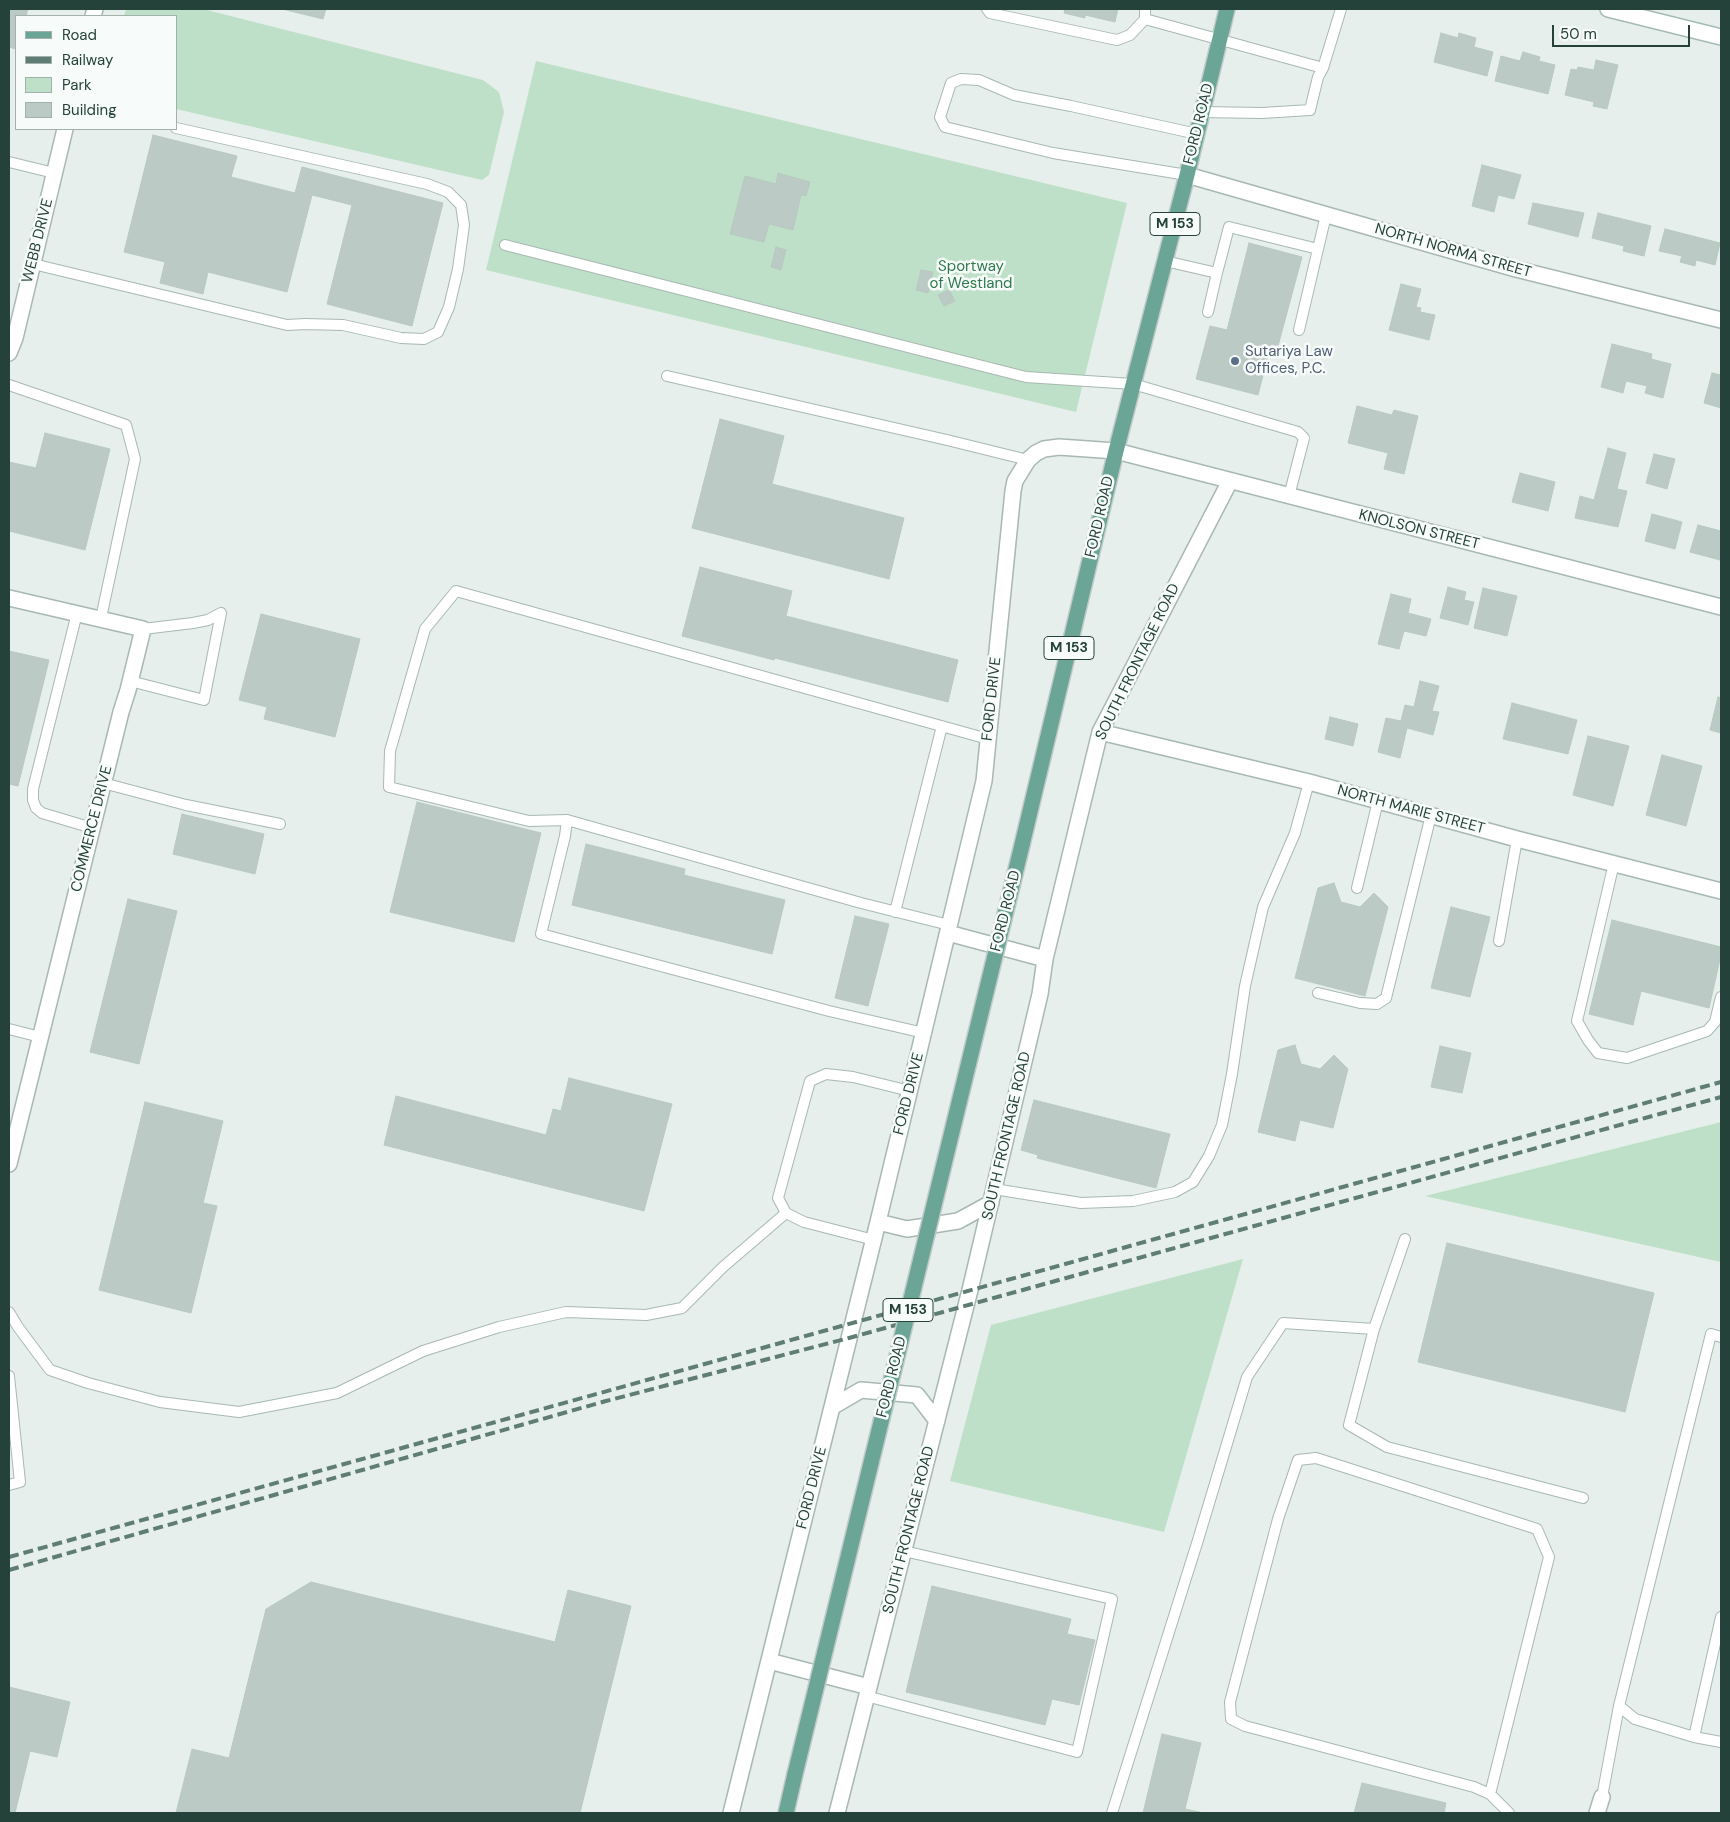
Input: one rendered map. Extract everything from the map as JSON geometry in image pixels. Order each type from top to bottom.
[{"type":"main road","name":"FORD ROAD","points":[[786,1813],[1116,451],[1228,9]]},
{"type":"street","points":[[1608,9],[1636,12],[1721,37]]},
{"type":"street","name":"WEBB DRIVE","points":[[9,353],[15,338],[65,130]]},
{"type":"street","name":"NORTH NORMA STREET","points":[[1187,175],[1516,269],[1721,320]]},
{"type":"street","name":"FORD DRIVE","points":[[731,1813],[874,1240],[984,782],[1015,481],[1021,468],[1028,460],[1044,449],[1059,447],[1116,451]]},
{"type":"street","name":"KNOLSON STREET","points":[[1116,451],[1721,608]]},
{"type":"street","name":"SOUTH FRONTAGE ROAD","points":[[837,1813],[993,1196],[1040,994],[1044,959],[1100,732],[1230,481]]},
{"type":"street","points":[[9,598],[36,606],[102,618],[143,629]]},
{"type":"street","name":"COMMERCE DRIVE","points":[[9,1164],[143,629]]},
{"type":"street","name":"NORTH MARIE STREET","points":[[1100,732],[1309,782],[1517,839],[1721,891]]},
{"type":"street","points":[[948,929],[1044,959]]},
{"type":"street","points":[[878,1222],[907,1229],[958,1221],[993,1196]]},
{"type":"street","points":[[832,1407],[861,1390],[916,1395],[937,1421]]},
{"type":"street","points":[[769,1661],[868,1691]]},
{"type":"street","points":[[1597,1813],[1602,1797]]},
{"type":"lane","points":[[1202,112],[1262,113],[1310,110],[1318,78],[1323,68],[1341,9]]},
{"type":"lane","points":[[988,11],[1117,40],[1130,35],[1145,14],[1220,39],[1323,68]]},
{"type":"lane","points":[[1187,175],[1053,153],[945,126],[940,116],[951,83],[961,79],[978,80],[1014,95],[1197,134]]},
{"type":"lane","points":[[32,264],[287,325],[343,325],[401,338],[424,339],[438,332],[449,307],[458,269],[464,225],[461,205],[448,192],[426,184],[178,128]]},
{"type":"lane","points":[[9,162],[54,173]]},
{"type":"lane","points":[[1299,330],[1326,215]]},
{"type":"lane","points":[[1208,312],[1228,227],[1318,249]]},
{"type":"lane","points":[[505,245],[1026,377],[1133,384],[1298,432],[1304,438],[1289,496]]},
{"type":"lane","points":[[1165,261],[1217,274]]},
{"type":"lane","points":[[667,376],[1028,460]]},
{"type":"lane","points":[[9,385],[126,425],[135,459],[102,618]]},
{"type":"lane","points":[[948,929],[895,912],[567,820],[529,821],[388,787],[390,751],[425,629],[456,591],[988,739]]},
{"type":"lane","points":[[77,613],[34,789],[33,800],[36,808],[42,813],[92,828]]},
{"type":"lane","points":[[130,681],[204,700],[221,613],[208,620],[194,624],[143,629]]},
{"type":"lane","points":[[895,912],[942,726]]},
{"type":"lane","points":[[993,1196],[1081,1203],[1133,1200],[1175,1192],[1193,1182],[1209,1156],[1222,1125],[1232,1074],[1245,986],[1263,908],[1295,833],[1309,782]]},
{"type":"lane","points":[[103,783],[186,804],[280,824]]},
{"type":"lane","points":[[1357,888],[1378,802]]},
{"type":"lane","points":[[1318,993],[1360,1003],[1377,1004],[1386,998],[1431,815]]},
{"type":"lane","points":[[567,820],[565,836],[541,934],[829,1011],[924,1033]]},
{"type":"lane","points":[[1499,941],[1517,839]]},
{"type":"lane","points":[[1614,863],[1577,1021],[1598,1053],[1627,1058],[1707,1031],[1716,1022],[1721,997]]},
{"type":"lane","points":[[9,1029],[40,1037]]},
{"type":"lane","points":[[874,1240],[804,1222],[786,1213],[778,1198],[810,1081],[826,1074],[910,1091]]},
{"type":"lane","points":[[9,1312],[50,1370],[88,1383],[160,1402],[239,1412],[337,1394],[423,1351],[499,1327],[566,1312],[646,1315],[682,1308],[723,1267],[786,1213]]},
{"type":"lane","points":[[1405,1239],[1374,1329],[1349,1425],[1387,1447],[1583,1498]]},
{"type":"lane","points":[[1112,1813],[1247,1377],[1282,1323],[1374,1329]]},
{"type":"lane","points":[[1602,1797],[1619,1706],[1710,1334],[1721,1337]]},
{"type":"lane","points":[[9,1376],[20,1482],[9,1484]]},
{"type":"lane","points":[[1490,1794],[1549,1557],[1536,1529],[1316,1458],[1298,1460],[1278,1519],[1230,1702],[1231,1719],[1245,1726],[1474,1787],[1490,1794],[1509,1813]]},
{"type":"lane","points":[[868,1691],[1077,1752],[1112,1599],[904,1551]]},
{"type":"lane","points":[[1694,1737],[1721,1617]]},
{"type":"lane","points":[[1619,1706],[1635,1719],[1694,1737],[1721,1742]]},
{"type":"green space","points":[[126,9],[203,9],[483,80],[499,92],[504,112],[489,175],[482,180],[178,109],[178,15],[124,15]]},
{"type":"green space","name":"Sportway of Westland","points":[[536,61],[1127,203],[1076,412],[486,270]]},
{"type":"green space","points":[[1721,1122],[1721,1262],[1425,1196]]},
{"type":"green space","points":[[1243,1259],[1164,1532],[950,1481],[991,1325]]},
{"type":"building","points":[[9,9],[28,9],[26,15],[15,15],[15,49],[9,47]]},
{"type":"building","points":[[282,9],[326,9],[323,19]]},
{"type":"building","points":[[1065,9],[1118,9],[1115,22],[1085,15],[1085,18],[1064,13]]},
{"type":"building","points":[[1441,33],[1458,38],[1459,33],[1476,38],[1474,47],[1493,52],[1487,76],[1434,62]]},
{"type":"building","points":[[1523,52],[1540,57],[1539,61],[1555,65],[1548,94],[1495,81],[1501,56],[1520,61]]},
{"type":"building","points":[[1596,60],[1618,65],[1607,109],[1593,106],[1594,102],[1565,95],[1571,69],[1577,70],[1578,67],[1594,70]]},
{"type":"building","points":[[153,135],[237,156],[231,177],[295,193],[302,167],[443,203],[412,326],[327,304],[352,205],[312,195],[287,292],[208,272],[203,294],[160,283],[165,262],[124,252]]},
{"type":"building","points":[[1482,165],[1521,175],[1514,199],[1498,195],[1494,212],[1472,206]]},
{"type":"building","points":[[778,173],[810,182],[806,196],[801,195],[793,230],[769,224],[764,242],[730,234],[745,176],[776,184]]},
{"type":"building","points":[[1533,203],[1584,213],[1578,237],[1528,224]]},
{"type":"building","points":[[1598,213],[1651,226],[1644,256],[1623,251],[1624,246],[1592,238]]},
{"type":"building","points":[[1665,229],[1720,243],[1715,265],[1696,260],[1695,266],[1680,262],[1682,256],[1659,251]]},
{"type":"building","points":[[1249,243],[1302,257],[1278,346],[1271,344],[1258,395],[1196,379],[1210,326],[1227,330]]},
{"type":"building","points":[[776,247],[786,250],[781,270],[771,267]]},
{"type":"building","points":[[921,270],[933,272],[928,293],[916,290]]},
{"type":"building","points":[[1401,284],[1421,289],[1416,307],[1421,308],[1420,312],[1435,315],[1429,340],[1389,330]]},
{"type":"building","points":[[949,290],[955,301],[944,306],[938,295]]},
{"type":"building","points":[[1612,344],[1652,354],[1651,359],[1671,364],[1663,398],[1645,393],[1647,386],[1626,381],[1623,393],[1601,387]]},
{"type":"building","points":[[1712,373],[1721,375],[1721,408],[1704,403]]},
{"type":"building","points":[[1357,406],[1392,415],[1394,410],[1418,416],[1404,474],[1384,469],[1388,453],[1348,443]]},
{"type":"building","points":[[720,419],[784,436],[772,484],[904,518],[889,579],[692,528]]},
{"type":"building","points":[[45,433],[110,449],[85,550],[9,531],[9,462],[36,468]]},
{"type":"building","points":[[1608,448],[1626,453],[1617,489],[1627,491],[1618,527],[1575,518],[1580,496],[1594,500]]},
{"type":"building","points":[[1654,454],[1675,459],[1667,489],[1646,483]]},
{"type":"building","points":[[1520,473],[1555,482],[1548,511],[1512,502]]},
{"type":"building","points":[[1652,514],[1682,522],[1675,549],[1645,541]]},
{"type":"building","points":[[1698,525],[1721,531],[1720,560],[1690,552]]},
{"type":"building","points":[[700,567],[792,591],[786,616],[958,660],[948,702],[682,636]]},
{"type":"building","points":[[1448,587],[1466,592],[1464,600],[1474,602],[1468,625],[1440,618]]},
{"type":"building","points":[[1483,588],[1517,596],[1507,636],[1474,628]]},
{"type":"building","points":[[1391,594],[1411,599],[1408,613],[1431,619],[1426,636],[1404,631],[1399,649],[1378,644]]},
{"type":"building","points":[[261,614],[360,639],[335,737],[264,719],[267,707],[239,700]]},
{"type":"building","points":[[9,651],[49,660],[18,786],[9,784]]},
{"type":"building","points":[[1420,681],[1439,686],[1432,711],[1439,712],[1433,735],[1407,728],[1400,758],[1378,752],[1386,718],[1401,721],[1405,705],[1414,707]]},
{"type":"building","points":[[1718,697],[1721,698],[1721,733],[1710,730]]},
{"type":"building","points":[[1512,703],[1577,720],[1568,754],[1503,739]]},
{"type":"building","points":[[1330,717],[1358,724],[1353,746],[1325,739]]},
{"type":"building","points":[[1588,736],[1629,746],[1613,806],[1573,795]]},
{"type":"building","points":[[1662,755],[1702,766],[1686,826],[1646,815]]},
{"type":"building","points":[[417,802],[541,833],[514,942],[390,912]]},
{"type":"building","points":[[182,814],[264,834],[255,874],[173,854]]},
{"type":"building","points":[[586,844],[685,869],[684,875],[785,900],[772,954],[572,905]]},
{"type":"building","points":[[1334,883],[1341,902],[1360,907],[1374,893],[1388,907],[1365,996],[1295,978],[1318,888]]},
{"type":"building","points":[[128,899],[177,911],[139,1064],[90,1052]]},
{"type":"building","points":[[1451,907],[1490,917],[1470,997],[1431,988]]},
{"type":"building","points":[[855,916],[889,924],[868,1006],[835,998]]},
{"type":"building","points":[[1612,920],[1721,947],[1721,955],[1709,1008],[1641,991],[1633,1025],[1589,1014]]},
{"type":"building","points":[[1295,1045],[1301,1064],[1320,1069],[1334,1055],[1348,1069],[1333,1128],[1300,1120],[1295,1141],[1258,1132],[1278,1050]]},
{"type":"building","points":[[1440,1046],[1471,1053],[1462,1093],[1431,1087]]},
{"type":"building","points":[[569,1078],[672,1104],[644,1211],[384,1145],[396,1096],[546,1135],[553,1109],[561,1111]]},
{"type":"building","points":[[1034,1100],[1170,1134],[1156,1188],[1037,1158],[1038,1155],[1021,1150]]},
{"type":"building","points":[[145,1102],[223,1121],[203,1203],[217,1206],[191,1313],[99,1290]]},
{"type":"building","points":[[1447,1243],[1654,1293],[1625,1412],[1418,1362]]},
{"type":"building","points":[[311,1582],[555,1642],[568,1590],[631,1606],[580,1813],[176,1813],[192,1749],[229,1758],[266,1609]]},
{"type":"building","points":[[932,1586],[1071,1619],[1067,1634],[1095,1640],[1079,1705],[1052,1699],[1045,1725],[906,1692]]},
{"type":"building","points":[[9,1687],[70,1702],[57,1757],[30,1751],[15,1813],[9,1813]]},
{"type":"building","points":[[1162,1734],[1201,1743],[1185,1809],[1204,1813],[1143,1813]]},
{"type":"building","points":[[1362,1783],[1446,1803],[1444,1813],[1354,1813]]},
{"type":"railway","points":[[9,1557],[1721,1082]]},
{"type":"railway","points":[[9,1570],[606,1401],[849,1338],[1721,1097]]},
{"type":"place","name":"Sutariya Law Offices, P.C.","points":[[1235,361]]}]
